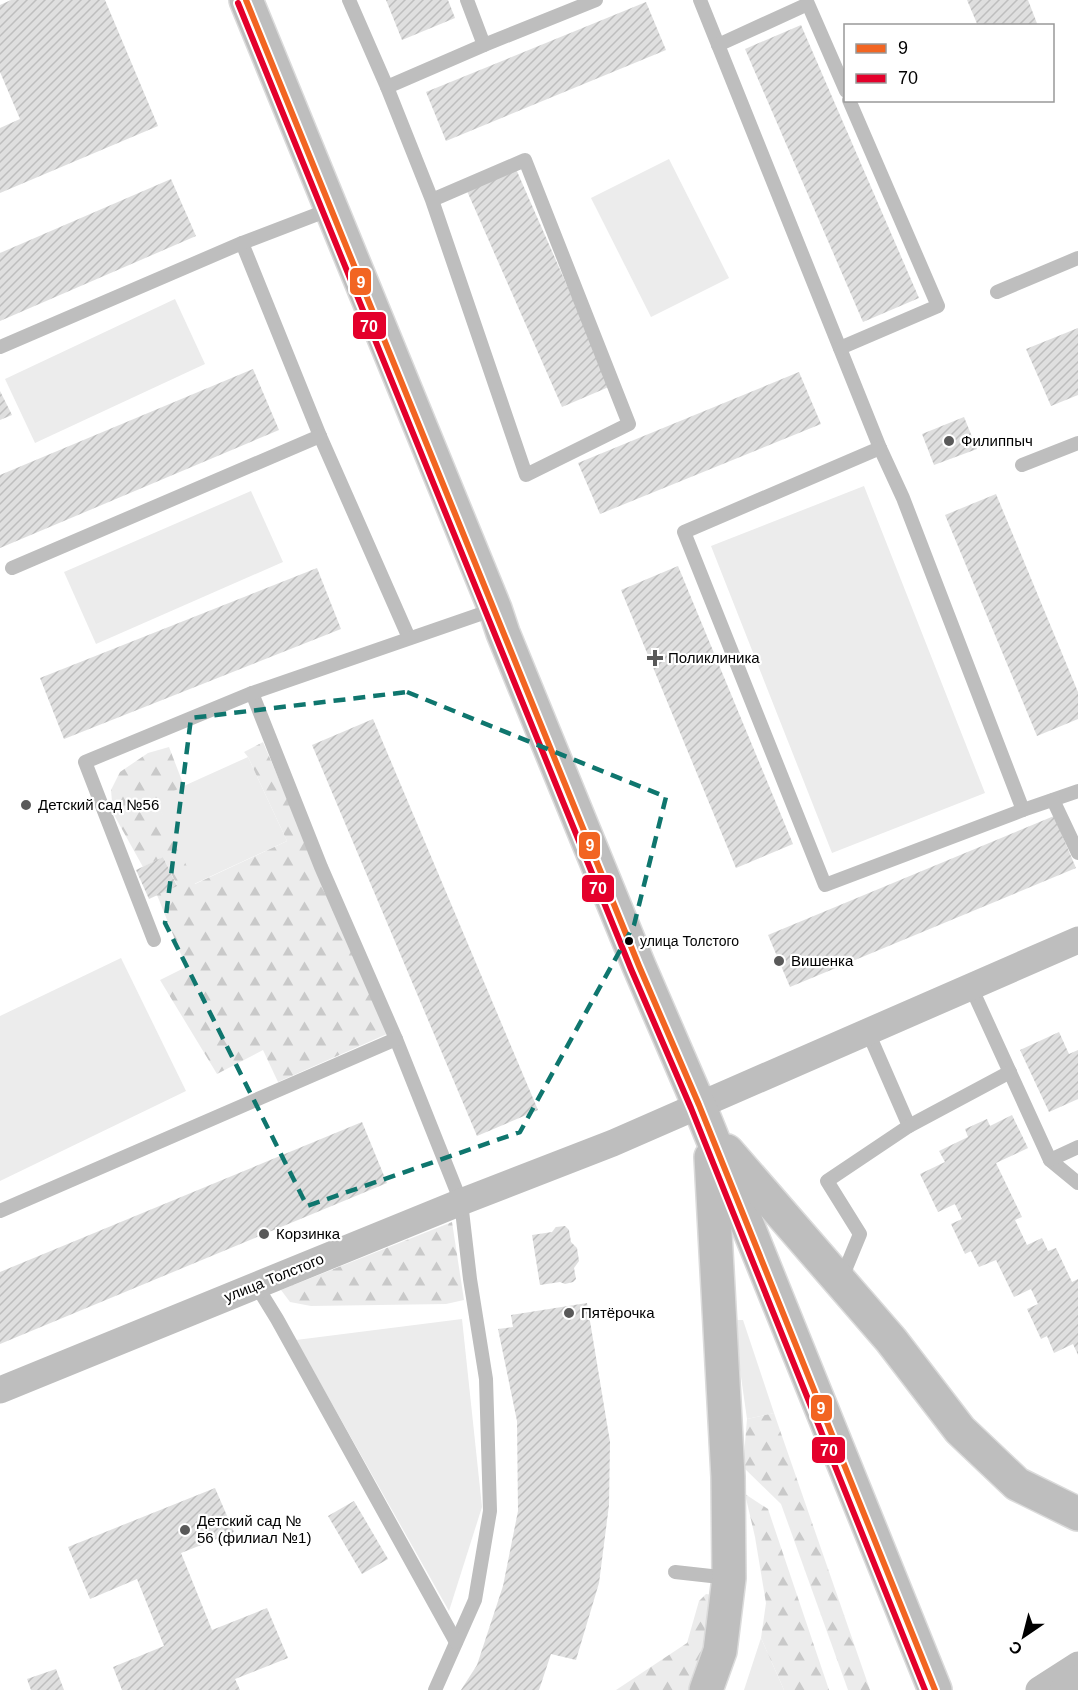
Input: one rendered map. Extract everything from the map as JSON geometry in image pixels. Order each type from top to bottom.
[{"type":"main road","points":[[246,0],[639,966],[705,1118],[935,1690]]},
{"type":"main road","points":[[705,1118],[891,1340],[960,1430],[1017,1484],[1078,1514]]},
{"type":"main road","points":[[705,1118],[728,1476],[729,1578],[720,1651],[706,1690]]},
{"type":"main road","points":[[904,1613],[920,1690]]},
{"type":"main road","points":[[1066,1690],[1078,1682]]},
{"type":"street","name":"улица Толстого","points":[[0,1390],[461,1202],[613,1143],[705,1118],[761,1079],[1078,940]]},
{"type":"street","points":[[1040,1690],[1078,1665]]},
{"type":"lane","points":[[349,0],[432,200],[526,475],[629,424],[525,160],[432,200]]},
{"type":"lane","points":[[467,0],[484,45]]},
{"type":"lane","points":[[387,87],[596,0]]},
{"type":"lane","points":[[700,0],[880,448],[903,498],[1023,810]]},
{"type":"lane","points":[[718,45],[808,4],[844,86]]},
{"type":"lane","points":[[840,348],[938,306],[850,102]]},
{"type":"lane","points":[[0,347],[242,243],[331,209]]},
{"type":"lane","points":[[242,243],[320,436],[409,638]]},
{"type":"lane","points":[[997,292],[1078,258]]},
{"type":"lane","points":[[12,568],[320,436]]},
{"type":"lane","points":[[1022,465],[1078,443]]},
{"type":"lane","points":[[880,448],[684,532],[825,885],[1078,791]]},
{"type":"lane","points":[[154,940],[84,762],[252,693],[495,609]]},
{"type":"lane","points":[[252,693],[321,867],[396,1039],[461,1202],[470,1279],[486,1379],[490,1511],[475,1600],[435,1690]]},
{"type":"lane","points":[[1053,800],[1078,853]]},
{"type":"lane","points":[[971,987],[1050,1160],[1078,1183]]},
{"type":"lane","points":[[868,1032],[909,1126]]},
{"type":"lane","points":[[0,1211],[396,1039]]},
{"type":"lane","points":[[841,1282],[860,1234],[827,1181],[909,1126],[1010,1072]]},
{"type":"lane","points":[[1050,1160],[1078,1148]]},
{"type":"lane","points":[[256,1285],[456,1642]]},
{"type":"lane","points":[[675,1572],[729,1578]]},
{"type":"highlighted area","points":[[407,692],[666,797],[634,925],[520,1132],[307,1206],[165,923],[191,718]]},
{"type":"green space","points":[[669,159],[729,278],[651,317],[591,198]]},
{"type":"green space","points":[[175,299],[205,364],[35,443],[5,379]]},
{"type":"green space","points":[[864,486],[985,793],[832,853],[711,546]]},
{"type":"green space","points":[[251,491],[283,562],[96,644],[64,572]]},
{"type":"green space","points":[[263,742],[387,1034],[278,1082],[263,1050],[217,1074],[160,980],[186,967],[157,895],[177,885],[163,857],[143,867],[113,813],[111,790],[120,772],[148,753],[169,747],[184,786],[156,800],[195,884],[287,841],[244,752]]},
{"type":"green space","points":[[248,757],[287,841],[194,884],[155,799]]},
{"type":"green space","points":[[121,958],[186,1091],[0,1181],[0,1016]]},
{"type":"green space","points":[[452,1222],[464,1300],[446,1304],[311,1306],[290,1302],[281,1290]]},
{"type":"green space","points":[[462,1319],[482,1507],[449,1611],[296,1340]]},
{"type":"green space","points":[[733,1320],[743,1320],[774,1413],[747,1419]]},
{"type":"green space","points":[[774,1413],[870,1690],[848,1690],[781,1504],[743,1467],[747,1419]]},
{"type":"green space","points":[[745,1494],[768,1509],[829,1690],[784,1690],[761,1638],[766,1603]]},
{"type":"green space","points":[[706,1594],[713,1595],[716,1604],[693,1690],[616,1690],[687,1643],[699,1601]]},
{"type":"green space","points":[[761,1638],[784,1690],[744,1690]]},
{"type":"building","points":[[11,0],[105,0],[158,126],[0,193],[0,128],[20,119],[0,72],[0,5]]},
{"type":"building","points":[[386,0],[448,0],[455,18],[402,40]]},
{"type":"building","points":[[967,0],[1028,0],[1037,24],[977,24]]},
{"type":"building","points":[[646,2],[666,50],[446,141],[426,92]]},
{"type":"building","points":[[801,25],[919,298],[863,322],[745,49]]},
{"type":"building","points":[[516,169],[611,386],[562,407],[467,191]]},
{"type":"building","points":[[171,179],[196,236],[0,321],[0,253]]},
{"type":"building","points":[[1078,328],[1078,395],[1051,406],[1026,349]]},
{"type":"building","points":[[253,369],[279,430],[0,548],[0,475]]},
{"type":"building","points":[[799,372],[821,424],[600,514],[578,463]]},
{"type":"building","points":[[0,391],[12,415],[0,420]]},
{"type":"building","name":"Филиппыч","points":[[964,417],[977,449],[934,465],[922,434]]},
{"type":"building","points":[[996,494],[1078,692],[1078,719],[1037,736],[945,515]]},
{"type":"building","points":[[678,566],[793,844],[736,868],[621,590]]},
{"type":"building","points":[[317,568],[341,629],[64,739],[40,678]]},
{"type":"building","points":[[373,719],[538,1110],[477,1136],[312,745]]},
{"type":"building","points":[[1054,816],[1076,868],[790,987],[768,935]]},
{"type":"building","points":[[163,857],[177,886],[149,899],[136,870]]},
{"type":"building","points":[[1059,1032],[1069,1054],[1078,1050],[1078,1099],[1049,1112],[1020,1050]]},
{"type":"building","points":[[1012,1115],[1028,1148],[996,1163],[1022,1217],[1015,1220],[1027,1245],[1042,1238],[1048,1251],[1056,1248],[1072,1282],[1078,1279],[1078,1355],[1073,1344],[1054,1353],[1047,1336],[1041,1339],[1027,1309],[1038,1304],[1031,1289],[1014,1297],[996,1260],[979,1267],[971,1251],[965,1254],[951,1224],[962,1219],[955,1204],[938,1212],[920,1174],[945,1162],[939,1151],[968,1137],[965,1129],[987,1119],[990,1126]]},
{"type":"building","points":[[362,1122],[387,1183],[0,1344],[0,1272]]},
{"type":"building","points":[[565,1226],[569,1230],[571,1242],[577,1248],[579,1261],[574,1268],[576,1279],[565,1284],[560,1282],[540,1285],[532,1235],[552,1232],[556,1227]]},
{"type":"building","points":[[587,1303],[610,1442],[609,1505],[599,1583],[576,1660],[551,1654],[539,1690],[461,1690],[477,1665],[503,1586],[518,1511],[517,1421],[498,1329],[513,1327],[511,1315]]},
{"type":"building","points":[[215,1488],[234,1532],[181,1553],[212,1630],[267,1608],[288,1658],[235,1679],[240,1690],[122,1690],[113,1667],[164,1646],[137,1579],[90,1599],[68,1547]]},
{"type":"building","points":[[354,1501],[388,1559],[362,1574],[328,1516]]},
{"type":"building","points":[[56,1669],[64,1690],[31,1690],[27,1679]]},
{"type":"transit line","name":"9","points":[[246,0],[639,966],[699,1105],[935,1690]]},
{"type":"transit line","name":"70","points":[[238,3],[631,969],[691,1108],[925,1690]]},
{"type":"place","name":"Филиппыч","points":[[949,441]]},
{"type":"place","name":"Поликлиника","points":[[655,658]]},
{"type":"place","name":"Детский сад №56","points":[[26,805]]},
{"type":"place","name":"улица Толстого","points":[[629,941]]},
{"type":"place","name":"Вишенка","points":[[779,961]]},
{"type":"place","name":"Корзинка","points":[[264,1234]]},
{"type":"place","name":"Пятёрочка","points":[[569,1313]]},
{"type":"place","name":"Детский сад № 56 (филиал №1)","points":[[185,1530]]}]
